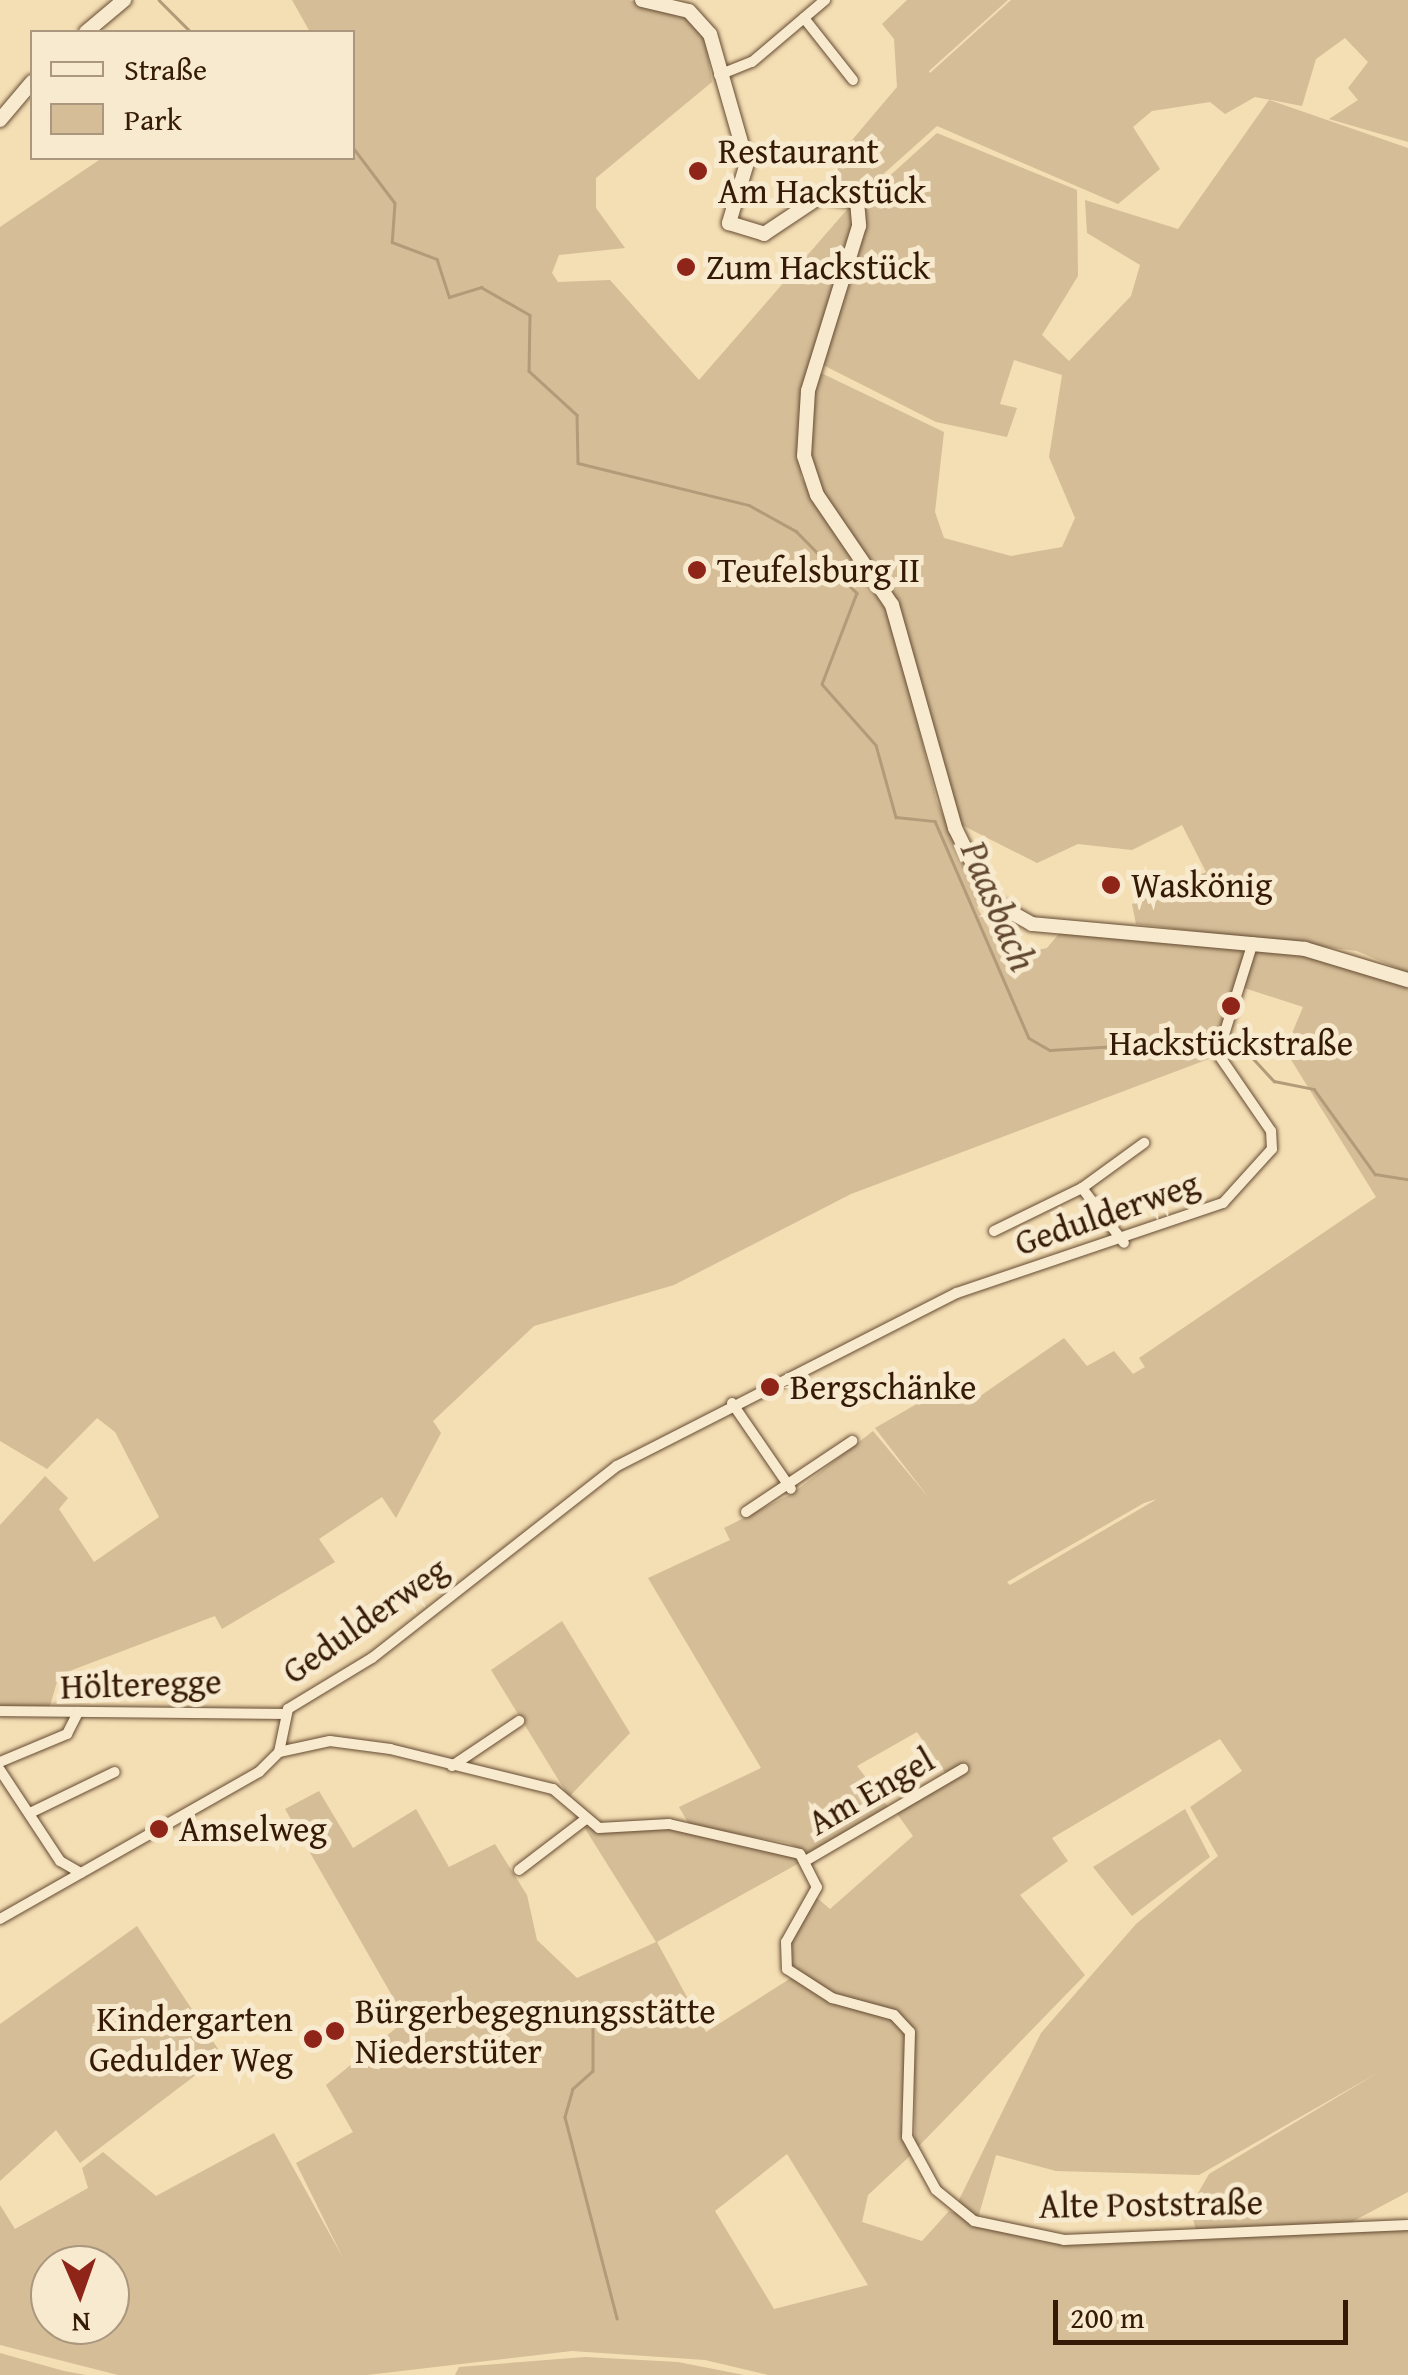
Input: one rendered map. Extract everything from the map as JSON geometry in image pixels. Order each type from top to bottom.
[{"type":"street","points":[[88,30],[124,0]]},
{"type":"street","points":[[642,0],[699,18],[747,164],[728,223],[764,234],[821,196],[857,201],[852,252],[808,391],[804,456],[816,495],[892,605],[981,888],[1032,924],[1252,942],[1330,953],[1408,980]]},
{"type":"street","points":[[718,75],[752,62],[824,0]]},
{"type":"street","points":[[804,18],[853,80]]},
{"type":"street","points":[[0,120],[30,84]]},
{"type":"street","name":"Gedulderweg","points":[[279,1752],[283,1714],[372,1658],[592,1481],[732,1403],[973,1286],[1124,1243],[1223,1203],[1270,1156],[1271,1131],[1221,1065],[1220,1041],[1252,942]]},
{"type":"street","points":[[994,1230],[1082,1188],[1144,1142]]},
{"type":"street","points":[[1082,1188],[1124,1243]]},
{"type":"street","points":[[732,1403],[791,1489]]},
{"type":"street","points":[[746,1512],[791,1489],[852,1441]]},
{"type":"street","name":"Hölteregge","points":[[0,1711],[283,1714]]},
{"type":"street","points":[[0,1762],[67,1734],[78,1712]]},
{"type":"street","points":[[452,1766],[519,1722]]},
{"type":"street","points":[[0,1918],[279,1752],[330,1741],[553,1789],[586,1820],[604,1829],[669,1824],[781,1846],[806,1860]]},
{"type":"street","name":"Am Engel","points":[[806,1860],[963,1769]]},
{"type":"street","points":[[0,1770],[60,1861],[81,1873]]},
{"type":"street","points":[[30,1813],[115,1772]]},
{"type":"street","points":[[519,1870],[586,1820]]},
{"type":"street","name":"Alte Poststraße","points":[[806,1860],[817,1886],[786,1942],[787,1968],[832,1998],[894,2015],[910,2032],[907,2137],[961,2214],[1050,2240],[1408,2225]]},
{"type":"green space","points":[[292,0],[629,0],[688,15],[704,32],[712,82],[596,178],[596,208],[625,248],[559,255],[552,273],[558,282],[610,280],[699,380],[851,205],[853,229],[799,414],[801,477],[892,620],[937,802],[983,901],[977,907],[1000,948],[1017,955],[1047,948],[1062,930],[1241,949],[1244,957],[1214,1057],[851,1194],[674,1285],[534,1326],[433,1421],[441,1433],[396,1518],[382,1497],[319,1539],[335,1562],[222,1629],[215,1616],[59,1675],[49,1709],[21,1711],[0,1706],[0,1525],[45,1476],[68,1498],[59,1509],[94,1562],[159,1517],[115,1432],[97,1418],[47,1469],[0,1441],[0,227],[99,160],[355,160],[355,30],[309,30]]},
{"type":"green space","points":[[907,0],[1008,0],[930,73],[1011,0],[1408,0],[1408,142],[1329,119],[1358,100],[1348,88],[1368,62],[1345,38],[1316,59],[1302,106],[1255,97],[1225,114],[1210,102],[1152,111],[1133,127],[1160,169],[1118,204],[937,126],[860,195],[840,184],[836,159],[897,87],[894,39],[882,24]]},
{"type":"green space","points":[[1269,100],[1408,148],[1408,973],[1357,951],[1136,924],[1132,904],[1206,872],[1182,825],[1132,850],[1078,844],[1037,863],[960,824],[900,614],[818,490],[806,442],[817,371],[944,432],[935,512],[944,538],[1011,556],[1062,547],[1075,518],[1049,457],[1062,375],[1014,360],[1000,404],[1017,408],[1007,437],[936,422],[821,364],[863,200],[937,133],[1077,190],[1078,276],[1042,335],[1069,361],[1131,296],[1140,265],[1087,233],[1085,200],[1178,229]]},
{"type":"green space","points":[[1255,947],[1352,963],[1408,988],[1408,2192],[1346,2225],[1196,2231],[1190,2207],[1209,2174],[1379,2072],[1199,2175],[1056,2171],[996,2155],[978,2218],[956,2206],[1041,2033],[1136,1924],[1218,1856],[1190,1807],[1242,1771],[1220,1739],[1052,1838],[1068,1861],[1020,1895],[1085,1975],[915,2150],[914,2035],[898,2014],[832,1996],[792,1972],[786,1952],[816,1897],[830,1909],[913,1836],[895,1811],[946,1774],[917,1732],[857,1766],[889,1808],[811,1855],[789,1843],[690,1826],[679,1807],[761,1768],[648,1578],[730,1540],[724,1528],[793,1493],[873,1431],[929,1498],[875,1428],[955,1382],[973,1401],[1064,1338],[1087,1366],[1114,1351],[1133,1374],[1145,1367],[1139,1358],[1376,1197],[1285,1050],[1303,1007],[1241,987]],"holes":[[[1157,1499],[1010,1585],[1007,1582]]]},
{"type":"green space","points":[[562,1621],[630,1733],[569,1797],[491,1670]]},
{"type":"green space","points":[[319,1791],[353,1848],[416,1809],[449,1867],[495,1844],[527,1895],[537,1940],[577,1978],[656,1942],[584,1827],[665,1828],[788,1853],[801,1862],[657,1942],[706,2032],[791,1978],[892,2019],[907,2034],[901,2123],[911,2155],[868,2195],[862,2222],[922,2241],[949,2211],[1045,2241],[1408,2228],[1408,2375],[768,2375],[705,2360],[572,2351],[367,2375],[118,2375],[0,2345],[0,2205],[15,2229],[88,2188],[82,2168],[103,2152],[156,2196],[274,2133],[343,2258],[296,2163],[353,2132],[326,2085],[406,2020],[285,1809]],"holes":[[[787,2154],[868,2285],[774,2309],[715,2211]]]},
{"type":"green space","points":[[1185,1809],[1210,1857],[1132,1916],[1093,1867]]},
{"type":"green space","points":[[137,1926],[222,2055],[80,2163],[56,2130],[0,2181],[0,2024]]},
{"type":"green space","points":[[0,2353],[64,2371],[86,2375],[0,2375]]},
{"type":"green space","points":[[585,2357],[678,2362],[744,2375],[455,2375],[459,2367]]},
{"type":"waterway","name":"Paasbach","points":[[159,0],[189,30]]},
{"type":"waterway","name":"Paasbach","points":[[355,150],[395,203],[392,242],[437,259],[449,297],[481,287],[530,315],[529,371],[577,415],[578,463],[749,505],[796,531],[857,593],[822,684],[876,745],[896,817],[935,821],[1029,1038],[1050,1050],[1216,1040]]},
{"type":"waterway","name":"Paasbach","points":[[1224,1041],[1239,1043],[1274,1081],[1314,1089],[1375,1174],[1408,1179]]},
{"type":"waterway","points":[[593,2002],[593,2071],[573,2089],[565,2117],[617,2318]]},
{"type":"place","name":"Restaurant Am Hackstück","points":[[698,171]]},
{"type":"place","name":"Zum Hackstück","points":[[686,267]]},
{"type":"place","name":"Teufelsburg II","points":[[697,570]]},
{"type":"place","name":"Waskönig","points":[[1111,885]]},
{"type":"place","name":"Hackstückstraße","points":[[1231,1006]]},
{"type":"place","name":"Bergschänke","points":[[770,1387]]},
{"type":"place","name":"Amselweg","points":[[159,1829]]},
{"type":"place","name":"Bürgerbegegnungsstätte Niederstüter","points":[[335,2031]]},
{"type":"place","name":"Kindergarten Gedulder Weg","points":[[313,2039]]}]
